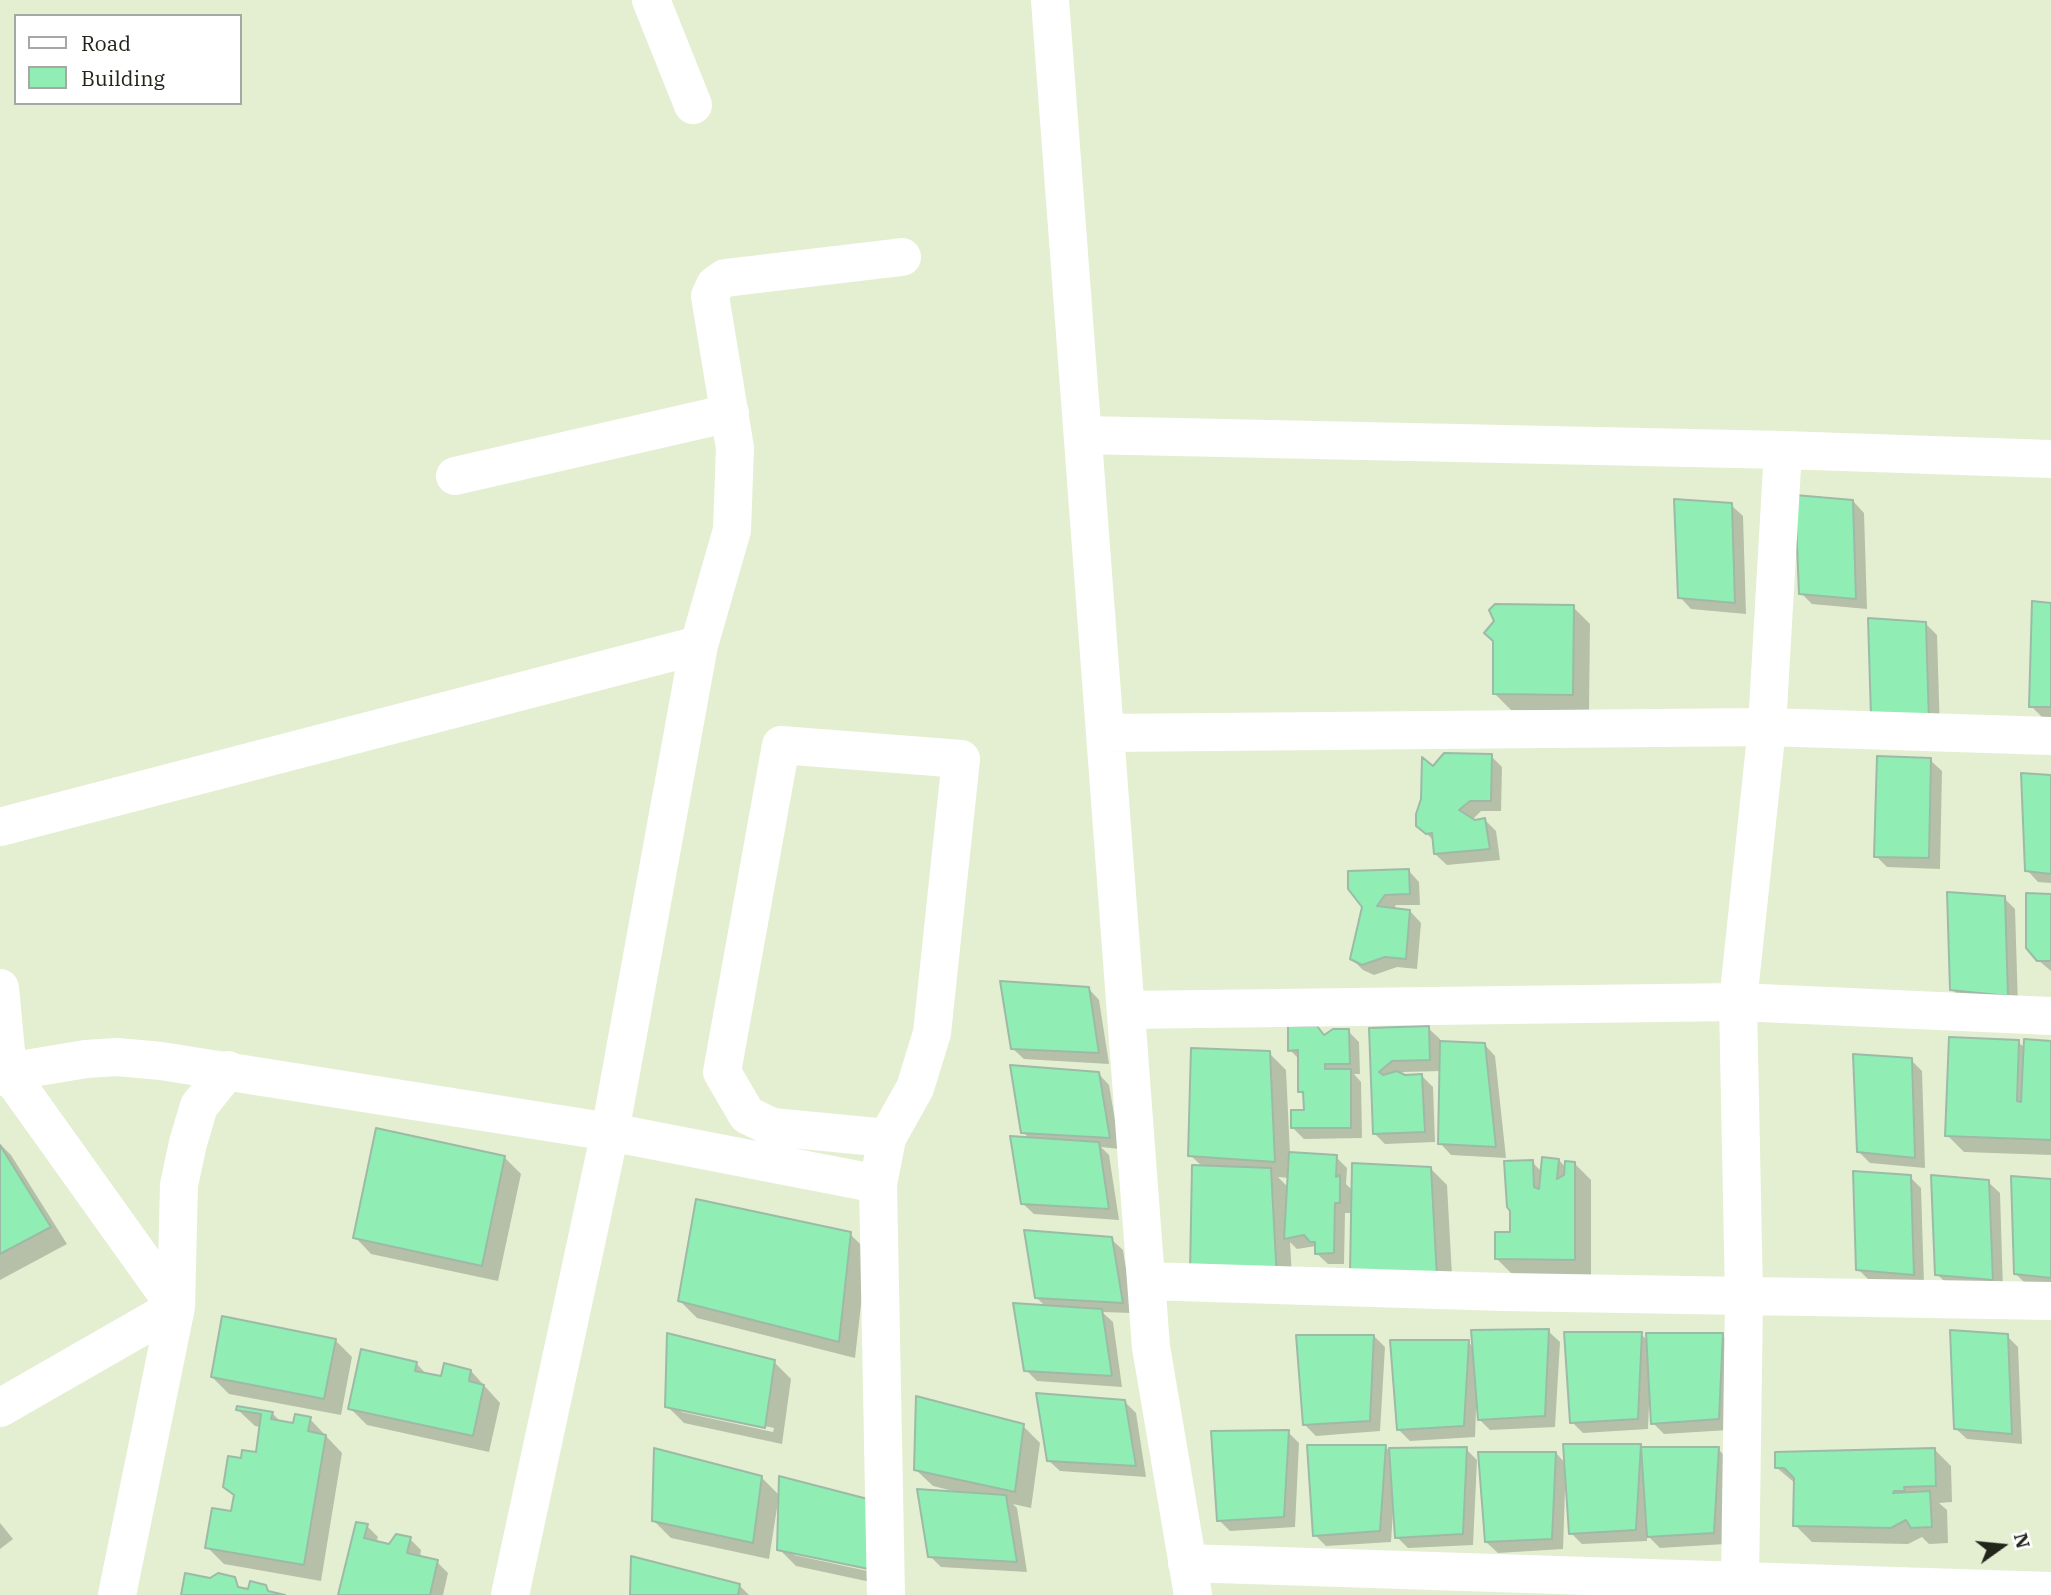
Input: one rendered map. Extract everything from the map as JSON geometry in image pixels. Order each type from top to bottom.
[{"type":"street","points":[[651,0],[693,105]]},
{"type":"street","points":[[1050,0],[1151,1347],[1190,1579],[1740,1581],[2051,1591]]},
{"type":"street","points":[[510,1595],[610,1132],[699,645],[732,530],[735,448],[710,296],[715,285],[724,278],[902,257]]},
{"type":"street","points":[[455,476],[730,413]]},
{"type":"street","points":[[1083,435],[1783,450],[2051,459]]},
{"type":"street","points":[[1740,1581],[1744,1297],[1738,1002],[1767,727],[1783,450]]},
{"type":"street","points":[[0,827],[699,645]]},
{"type":"street","points":[[1105,733],[1767,727],[2051,736]]},
{"type":"street","points":[[886,1595],[878,1184],[887,1138],[915,1088],[932,1033],[961,759],[781,745],[722,1072],[747,1115],[772,1127],[887,1138]]},
{"type":"street","points":[[0,988],[4,1075],[176,1307]]},
{"type":"street","points":[[1126,1010],[1738,1002],[2051,1016]]},
{"type":"street","points":[[4,1075],[86,1059],[117,1058],[228,1070],[610,1132],[878,1184]]},
{"type":"street","points":[[117,1595],[176,1307],[179,1185],[199,1106],[228,1070]]},
{"type":"street","points":[[1146,1281],[1490,1292],[2051,1301]]},
{"type":"street","points":[[0,1408],[176,1307]]},
{"type":"building","points":[[1795,495],[1853,500],[1856,599],[1799,594]]},
{"type":"building","points":[[1674,499],[1732,503],[1735,603],[1678,598]]},
{"type":"building","points":[[2032,601],[2051,603],[2051,707],[2029,707]]},
{"type":"building","points":[[1495,604],[1574,605],[1573,695],[1493,694],[1493,641],[1484,633],[1494,621],[1489,610]]},
{"type":"building","points":[[1868,618],[1926,622],[1929,722],[1871,717]]},
{"type":"building","points":[[1444,753],[1492,754],[1491,801],[1470,801],[1459,810],[1475,820],[1485,818],[1490,849],[1434,854],[1432,833],[1426,834],[1416,826],[1416,814],[1421,799],[1422,757],[1433,766]]},
{"type":"building","points":[[1877,756],[1931,758],[1929,858],[1874,857]]},
{"type":"building","points":[[2021,773],[2051,775],[2051,874],[2025,871]]},
{"type":"building","points":[[1409,869],[1410,894],[1385,895],[1377,906],[1410,910],[1406,959],[1385,957],[1362,965],[1350,959],[1362,907],[1348,889],[1348,871]]},
{"type":"building","points":[[1947,892],[2005,896],[2008,996],[1950,990]]},
{"type":"building","points":[[2026,893],[2051,894],[2051,961],[2037,961],[2026,948]]},
{"type":"building","points":[[1000,981],[1089,987],[1099,1053],[1011,1049]]},
{"type":"building","points":[[1288,1026],[1317,1026],[1324,1035],[1333,1029],[1349,1029],[1350,1064],[1325,1064],[1325,1069],[1351,1069],[1351,1128],[1291,1128],[1291,1110],[1304,1110],[1303,1092],[1298,1092],[1298,1050],[1288,1051]]},
{"type":"building","points":[[1429,1026],[1430,1060],[1392,1061],[1379,1072],[1383,1075],[1397,1071],[1405,1075],[1422,1074],[1425,1132],[1373,1134],[1369,1028]]},
{"type":"building","points":[[1949,1037],[2019,1040],[2017,1101],[2021,1102],[2024,1039],[2051,1041],[2051,1140],[1945,1136]]},
{"type":"building","points":[[1440,1041],[1485,1043],[1496,1147],[1438,1144]]},
{"type":"building","points":[[1191,1048],[1270,1051],[1275,1162],[1188,1156]]},
{"type":"building","points":[[1853,1054],[1912,1058],[1915,1158],[1857,1152]]},
{"type":"building","points":[[1010,1065],[1099,1072],[1110,1138],[1021,1133]]},
{"type":"building","points":[[376,1128],[505,1156],[482,1266],[353,1238]]},
{"type":"building","points":[[1010,1136],[1099,1142],[1109,1209],[1021,1204]]},
{"type":"building","points":[[0,1145],[51,1227],[0,1254]]},
{"type":"building","points":[[1289,1152],[1337,1155],[1336,1177],[1340,1175],[1340,1203],[1335,1203],[1334,1253],[1315,1254],[1315,1242],[1310,1242],[1304,1235],[1284,1239]]},
{"type":"building","points":[[1542,1157],[1559,1159],[1557,1179],[1564,1175],[1565,1161],[1575,1162],[1575,1260],[1495,1259],[1495,1232],[1510,1232],[1504,1161],[1533,1160],[1534,1187],[1539,1189]]},
{"type":"building","points":[[1352,1163],[1431,1167],[1437,1277],[1350,1271]]},
{"type":"building","points":[[1192,1165],[1271,1168],[1277,1279],[1190,1273]]},
{"type":"building","points":[[1853,1171],[1911,1175],[1914,1275],[1856,1270]]},
{"type":"building","points":[[1931,1175],[1989,1180],[1993,1280],[1935,1275]]},
{"type":"building","points":[[2011,1176],[2051,1179],[2051,1278],[2014,1274]]},
{"type":"building","points":[[696,1199],[851,1232],[839,1342],[678,1301]]},
{"type":"building","points":[[1024,1230],[1112,1237],[1123,1303],[1035,1298]]},
{"type":"building","points":[[1013,1303],[1102,1309],[1112,1376],[1024,1371]]},
{"type":"building","points":[[222,1316],[336,1339],[324,1399],[211,1377]]},
{"type":"building","points":[[1549,1329],[1545,1416],[1478,1420],[1471,1330]]},
{"type":"building","points":[[1950,1330],[2008,1334],[2012,1434],[1954,1429]]},
{"type":"building","points":[[1564,1332],[1642,1332],[1638,1419],[1570,1423]]},
{"type":"building","points":[[667,1333],[775,1360],[765,1428],[665,1407]]},
{"type":"building","points":[[1646,1333],[1723,1333],[1719,1419],[1651,1424]]},
{"type":"building","points":[[1296,1335],[1374,1335],[1370,1421],[1303,1425]]},
{"type":"building","points":[[1390,1340],[1469,1340],[1464,1426],[1397,1430]]},
{"type":"building","points":[[361,1349],[417,1362],[415,1371],[441,1376],[444,1363],[471,1370],[469,1381],[484,1385],[473,1436],[348,1409]]},
{"type":"building","points":[[1036,1393],[1125,1400],[1136,1466],[1047,1461]]},
{"type":"building","points":[[916,1396],[1024,1424],[1015,1492],[914,1470]]},
{"type":"building","points":[[237,1406],[273,1412],[271,1419],[293,1423],[295,1414],[311,1417],[308,1431],[326,1435],[304,1565],[205,1548],[212,1508],[231,1511],[234,1495],[223,1487],[228,1456],[241,1458],[242,1450],[256,1452],[261,1414],[236,1410]]},
{"type":"building","points":[[1289,1430],[1284,1517],[1217,1521],[1211,1431]]},
{"type":"building","points":[[1563,1444],[1641,1444],[1636,1530],[1569,1534]]},
{"type":"building","points":[[1307,1445],[1386,1445],[1380,1531],[1313,1536]]},
{"type":"building","points":[[1467,1447],[1463,1534],[1395,1538],[1389,1448]]},
{"type":"building","points":[[1641,1447],[1719,1447],[1714,1533],[1647,1537]]},
{"type":"building","points":[[654,1448],[762,1476],[753,1543],[652,1521]]},
{"type":"building","points":[[1935,1448],[1936,1486],[1904,1487],[1905,1491],[1893,1493],[1930,1491],[1932,1527],[1911,1528],[1906,1520],[1891,1528],[1793,1526],[1794,1478],[1784,1468],[1775,1468],[1775,1452]]},
{"type":"building","points":[[1478,1452],[1556,1452],[1552,1539],[1485,1542]]},
{"type":"building","points":[[779,1476],[887,1504],[878,1571],[777,1550]]},
{"type":"building","points":[[917,1489],[1006,1495],[1017,1562],[928,1557]]},
{"type":"building","points":[[356,1522],[368,1524],[364,1538],[389,1544],[396,1534],[411,1537],[407,1553],[438,1560],[430,1595],[338,1595]]},
{"type":"building","points":[[631,1556],[740,1584],[738,1595],[630,1595]]},
{"type":"building","points":[[185,1573],[210,1578],[218,1573],[235,1577],[238,1587],[248,1589],[250,1581],[266,1585],[268,1591],[285,1595],[181,1595]]}]
